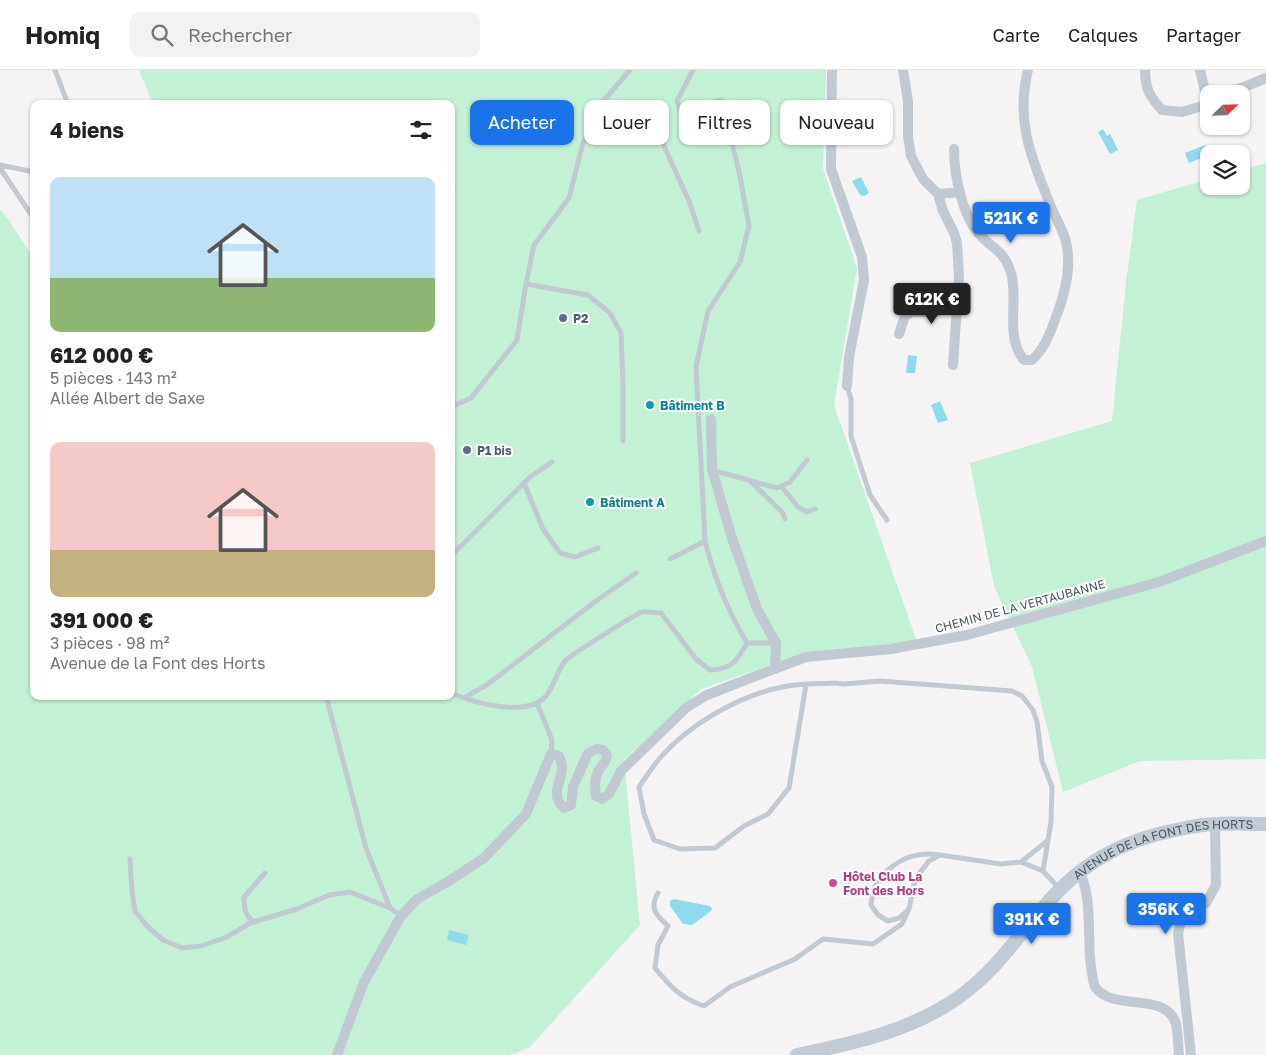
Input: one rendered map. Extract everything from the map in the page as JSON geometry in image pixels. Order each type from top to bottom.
[{"type":"main road","name":"AVENUE DE LA FONT DES HORTS","points":[[797,1055],[872,1037],[931,1015],[978,982],[998,963],[1059,888],[1078,871],[1100,856],[1159,833],[1215,824],[1266,824]]},
{"type":"street","points":[[832,70],[831,169],[862,257],[864,280],[849,357],[847,386]]},
{"type":"street","points":[[903,70],[908,102],[908,136],[911,156],[923,179],[938,194],[957,243],[960,276],[953,365]]},
{"type":"street","points":[[954,149],[954,164],[969,220],[980,236],[1001,252],[1009,267],[1014,289],[1014,341],[1018,352],[1024,360],[1032,360],[1038,355],[1050,333],[1064,296],[1068,264],[1066,242],[1028,144],[1022,110],[1024,86],[1028,70]]},
{"type":"street","points":[[1145,70],[1145,79],[1150,97],[1162,110],[1182,112],[1200,106]]},
{"type":"street","points":[[1200,70],[1204,85]]},
{"type":"street","points":[[1249,85],[1266,78]]},
{"type":"street","points":[[938,194],[960,192]]},
{"type":"street","points":[[899,334],[905,316],[912,312],[936,312],[957,304]]},
{"type":"street","points":[[711,419],[712,469],[731,535],[757,609],[776,643],[775,669]]},
{"type":"street","name":"CHEMIN DE LA VERTAUBANNE","points":[[551,754],[559,756],[563,766],[556,794],[559,803],[564,808],[571,805],[574,787],[588,753],[603,750],[607,755],[606,762],[597,772],[595,788],[596,796],[602,798],[609,794],[621,771],[687,707],[707,695],[806,658],[891,649],[967,636],[1159,582],[1266,541]]},
{"type":"street","points":[[337,1055],[364,982],[401,916],[417,899],[484,858],[526,814],[551,754]]},
{"type":"street","points":[[1191,1055],[1178,933],[1181,922],[1187,914],[1206,903],[1216,885],[1215,824]]},
{"type":"street","points":[[1078,871],[1083,877],[1087,896],[1089,961],[1095,987],[1104,995],[1162,1007],[1169,1012],[1176,1024],[1179,1055]]},
{"type":"lane","points":[[55,70],[66,100]]},
{"type":"lane","points":[[604,100],[630,70]]},
{"type":"lane","points":[[693,70],[677,101],[680,108],[688,109],[721,100],[740,171],[749,226],[740,262],[708,311],[696,367],[706,541],[711,563],[732,616],[747,643]]},
{"type":"lane","points":[[455,405],[470,398],[517,340],[534,245],[569,198],[584,141]]},
{"type":"lane","points":[[664,145],[690,200],[699,231]]},
{"type":"lane","points":[[0,167],[30,171]]},
{"type":"lane","points":[[0,167],[30,212]]},
{"type":"lane","points":[[526,284],[588,295],[610,313],[621,333],[624,384],[623,441]]},
{"type":"lane","points":[[847,386],[851,399],[851,436],[870,495],[887,520]]},
{"type":"lane","points":[[712,469],[776,488],[790,482],[807,460]]},
{"type":"lane","points":[[455,552],[524,483],[552,462]]},
{"type":"lane","points":[[747,479],[782,512],[785,519]]},
{"type":"lane","points":[[524,483],[543,529],[560,553],[574,557],[598,548]]},
{"type":"lane","points":[[781,486],[798,507],[807,512],[815,509]]},
{"type":"lane","points":[[670,559],[706,541]]},
{"type":"lane","points":[[464,698],[488,684],[596,601],[636,573]]},
{"type":"lane","points":[[455,695],[499,707],[514,707],[537,703],[546,695],[566,660],[641,612],[661,613],[696,659],[710,670],[720,670],[736,663],[747,643]]},
{"type":"lane","points":[[747,643],[776,643]]},
{"type":"lane","points":[[806,685],[789,788],[768,814],[744,826],[715,848],[680,849],[654,840],[644,814],[639,787],[659,759],[692,729],[729,706],[762,692],[784,686],[880,681],[1012,691],[1022,696],[1033,710],[1037,722],[1042,761],[1052,787],[1051,822],[1043,871]]},
{"type":"lane","points":[[327,700],[366,848],[390,908]]},
{"type":"lane","points":[[537,703],[552,740],[551,754]]},
{"type":"lane","points":[[908,909],[899,918],[888,921],[878,915],[870,904],[873,891],[880,877],[896,863],[910,856],[926,853],[1001,864],[1021,862],[1048,841]]},
{"type":"lane","points":[[658,892],[653,901],[654,910],[668,926],[658,945],[655,968],[670,986],[682,996],[704,1006],[730,987],[795,959],[823,939],[873,944],[893,932],[902,924],[908,909],[912,888],[918,875],[929,861],[940,855]]},
{"type":"lane","points":[[130,860],[135,911],[147,926],[163,940],[182,948],[202,946],[227,938],[255,922],[329,895],[350,892],[390,908],[401,916]]},
{"type":"lane","points":[[1021,862],[1043,871],[1059,888]]},
{"type":"lane","points":[[255,922],[250,920],[247,915],[244,908],[244,897],[265,873]]},
{"type":"green space","points":[[139,70],[826,70],[825,100],[780,100],[780,145],[824,145],[823,169],[857,268],[834,405],[917,642],[805,653],[701,689],[624,760],[640,925],[530,1047],[510,1055],[0,1055],[0,210],[30,252],[30,700],[455,700],[455,100],[151,100]]},
{"type":"green space","points":[[1266,163],[1266,759],[1140,761],[1063,792],[1032,667],[994,586],[970,463],[1112,421],[1126,283],[1137,200],[1200,182],[1200,195],[1250,195],[1250,167]]},
{"type":"water","points":[[1103,129],[1107,136],[1110,134],[1118,150],[1110,154],[1098,132]]},
{"type":"water","points":[[1200,147],[1200,159],[1189,163],[1185,153]]},
{"type":"water","points":[[861,177],[869,193],[864,196],[860,195],[852,181]]},
{"type":"water","points":[[908,355],[917,356],[915,373],[906,373]]},
{"type":"water","points":[[940,401],[948,420],[938,423],[931,405]]},
{"type":"water","points":[[674,899],[710,906],[712,909],[692,925],[683,924],[670,906],[670,901]]},
{"type":"water","points":[[449,930],[469,935],[466,945],[447,940]]},
{"type":"place","name":"P2","points":[[563,318]]},
{"type":"place","name":"Bâtiment B","points":[[650,405]]},
{"type":"place","name":"P1 bis","points":[[467,450]]},
{"type":"place","name":"Bâtiment A","points":[[590,502]]},
{"type":"place","name":"Hôtel Club La Font des Hors","points":[[833,883]]}]
